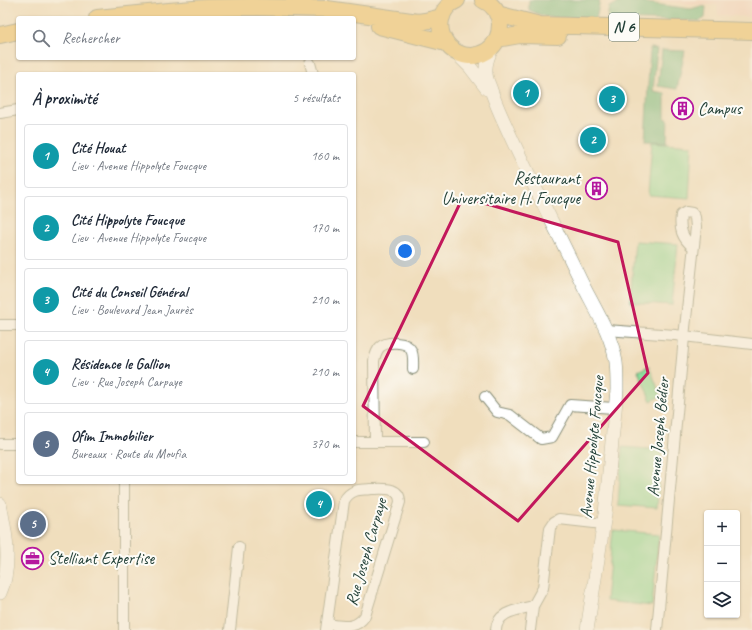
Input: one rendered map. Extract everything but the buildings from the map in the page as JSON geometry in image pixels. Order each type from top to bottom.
[{"type":"main road","points":[[485,0],[498,14],[500,22],[500,31],[495,43]]},
{"type":"main road","points":[[115,16],[169,10],[252,7],[327,9],[418,22],[425,21],[449,6]]},
{"type":"main road","points":[[449,6],[441,26],[442,34],[450,47]]},
{"type":"main road","name":"N 6","points":[[498,14],[540,25],[752,31]]},
{"type":"main road","name":"N 6","points":[[356,22],[384,26],[450,47],[469,56],[477,55],[488,50],[495,43],[520,36],[752,41]]},
{"type":"main road","points":[[0,35],[16,31]]},
{"type":"main road","points":[[0,44],[16,41]]},
{"type":"street","name":"Avenue Hippolyte Foucque","points":[[495,43],[488,56],[486,78],[527,174],[606,330],[612,347],[616,368],[617,390],[614,408],[606,504],[587,630]]},
{"type":"street","name":"Avenue Hippolyte Foucque","points":[[450,47],[470,66],[495,101]]},
{"type":"street","points":[[310,64],[312,72]]},
{"type":"street","points":[[0,113],[16,110]]},
{"type":"street","name":"Avenue Joseph Bédier","points":[[657,630],[693,247]]},
{"type":"street","points":[[0,325],[16,325]]},
{"type":"street","points":[[606,330],[752,344]]},
{"type":"street","points":[[375,442],[374,361],[377,350],[386,343],[401,343],[409,347],[413,354],[413,369]]},
{"type":"street","points":[[485,397],[497,412],[510,416],[542,439],[552,437],[570,405],[614,408]]},
{"type":"street","points":[[356,442],[424,442]]},
{"type":"street","points":[[0,444],[16,444]]},
{"type":"street","points":[[124,484],[124,630]]},
{"type":"street","name":"Rue Joseph Carpaye","points":[[383,489],[397,493],[400,497],[400,502],[365,616],[361,623],[356,626],[327,627],[344,501],[349,494],[355,491],[383,489]]},
{"type":"street","points":[[0,504],[7,555],[5,578],[0,593]]},
{"type":"street","points":[[530,630],[533,606],[543,588],[550,528],[554,522],[559,519],[603,524]]},
{"type":"street","points":[[230,630],[239,547]]},
{"type":"street","points":[[496,630],[499,620],[506,613],[533,606]]},
{"type":"street","points":[[350,627],[362,630]]},
{"type":"highlighted area","points":[[463,197],[618,242],[648,373],[518,521],[363,406]]},
{"type":"shaded area","points":[[654,0],[752,0],[752,17],[718,15],[718,5],[695,5]]},
{"type":"green space","points":[[529,0],[600,0],[596,19],[546,17],[529,10]]},
{"type":"green space","points":[[625,0],[691,9],[701,6],[706,7],[705,18],[700,21],[607,19],[609,7]]},
{"type":"green space","points":[[650,48],[657,49],[653,91],[665,93],[665,119],[668,119],[667,142],[645,141]]},
{"type":"green space","points":[[662,50],[685,51],[677,89],[658,86]]},
{"type":"green space","points":[[652,142],[692,145],[689,198],[648,195]]},
{"type":"green space","points":[[635,241],[678,244],[672,305],[630,302]]},
{"type":"green space","points":[[649,366],[661,396],[651,401],[638,371]]},
{"type":"green space","points":[[622,447],[662,450],[657,508],[618,505]]},
{"type":"green space","points":[[613,530],[659,534],[652,606],[606,601]]},
{"type":"place","name":"Cité Houat","points":[[526,93]]},
{"type":"place","name":"Cité du Conseil Général","points":[[612,99]]},
{"type":"place","name":"Campus","points":[[682,108]]},
{"type":"place","name":"Cité Hippolyte Foucque","points":[[593,140]]},
{"type":"place","name":"Réstaurant Universitaire H. Foucque","points":[[596,188]]},
{"type":"place","name":"Résidence le Gallion","points":[[319,504]]},
{"type":"place","name":"Ofim Immobilier","points":[[33,524]]},
{"type":"place","name":"Stelliant Expertise","points":[[33,558]]}]
